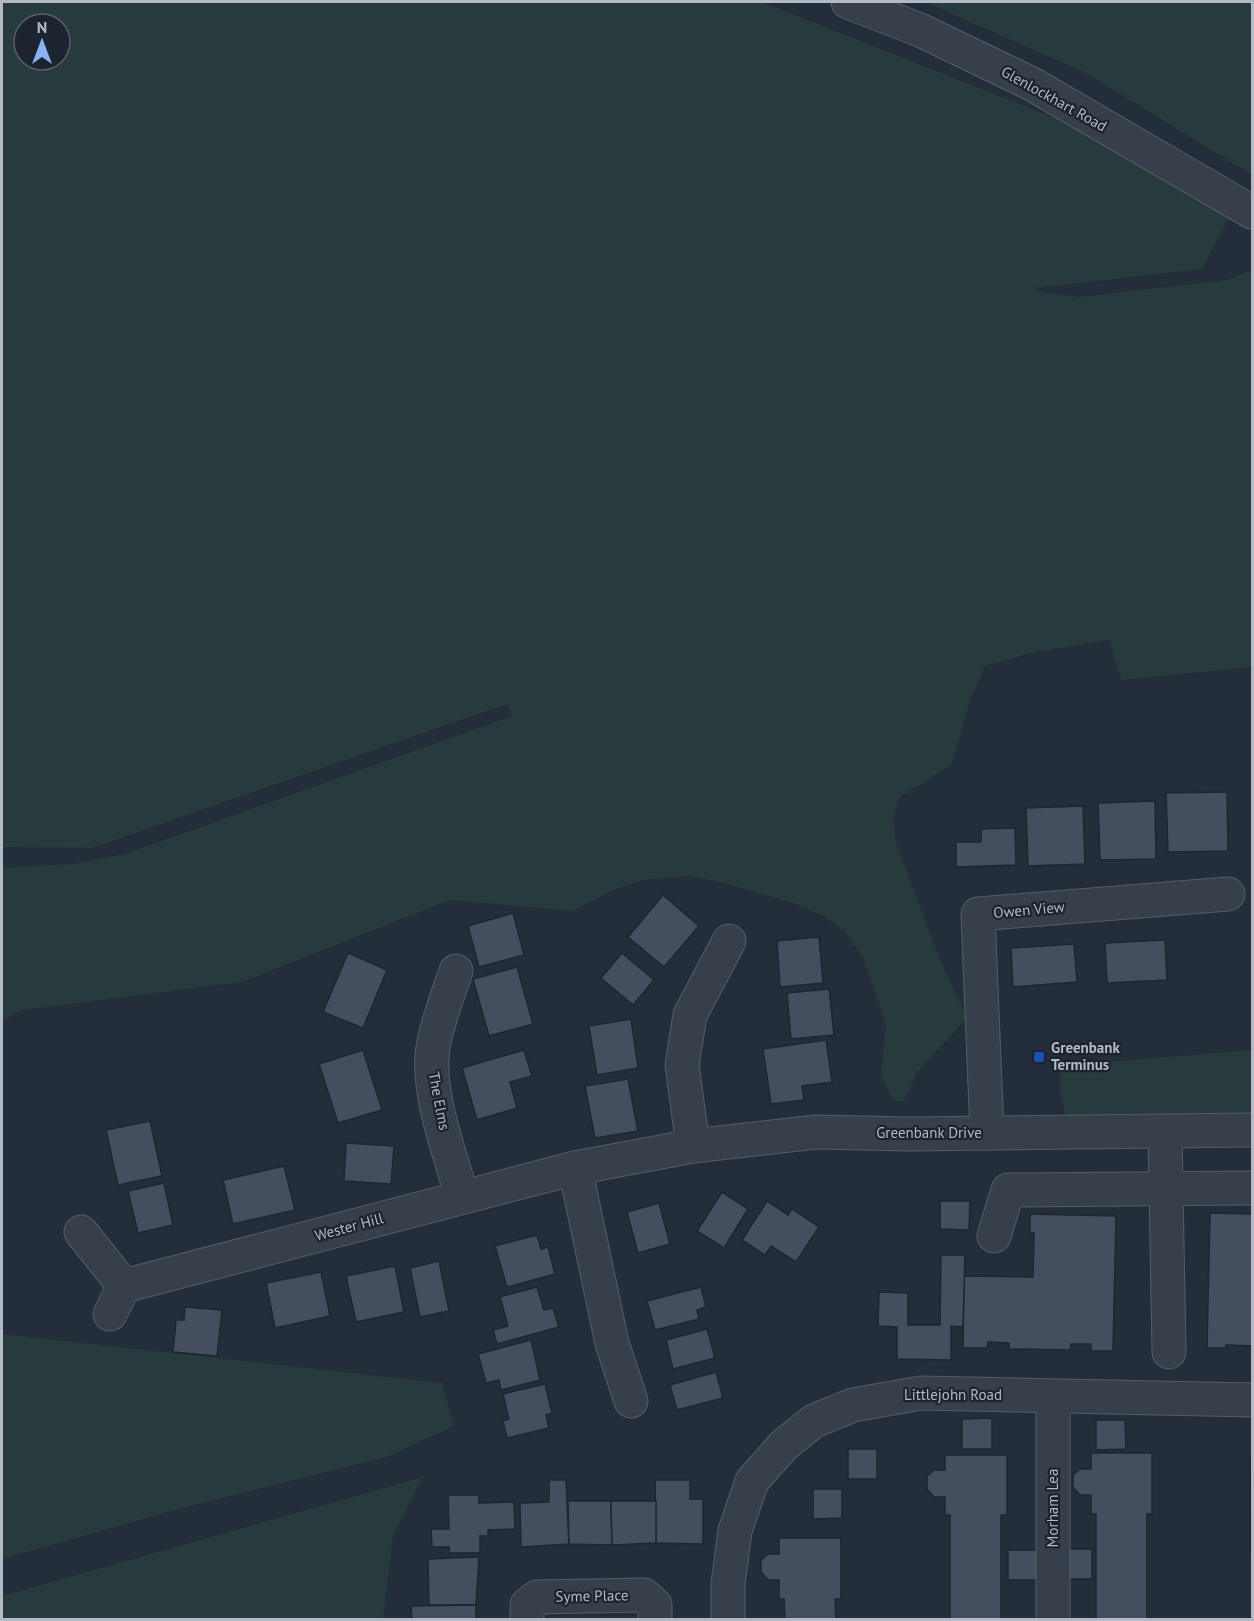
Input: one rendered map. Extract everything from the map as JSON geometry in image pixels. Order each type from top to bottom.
[{"type":"street","name":"Glenlockhart Road","points":[[848,2],[920,30],[1032,84],[1252,212]]},
{"type":"street","name":"Owen View","points":[[987,1133],[978,914],[1228,894]]},
{"type":"street","points":[[693,1146],[682,1065],[690,1015],[729,941]]},
{"type":"street","name":"The Elms","points":[[456,970],[433,1044],[432,1070],[437,1103],[462,1197]]},
{"type":"street","name":"Greenbank Drive","points":[[693,1146],[816,1132],[1252,1130]]},
{"type":"street","points":[[1166,1132],[1170,1352]]},
{"type":"street","name":"Wester Hill","points":[[124,1286],[575,1168],[693,1146]]},
{"type":"street","points":[[575,1168],[612,1343],[631,1401]]},
{"type":"street","points":[[994,1236],[1008,1190],[1252,1188]]},
{"type":"street","points":[[81,1232],[124,1286],[110,1314]]},
{"type":"street","name":"Littlejohn Road","points":[[728,1620],[728,1584],[735,1531],[752,1481],[784,1445],[814,1420],[853,1405],[921,1393],[1252,1400]]},
{"type":"street","name":"Morham Lea","points":[[1053,1397],[1053,1620]]},
{"type":"street","name":"Syme Place","points":[[527,1620],[527,1605],[537,1597],[644,1595],[655,1605],[655,1620]]},
{"type":"shaded area","points":[[2,2],[762,2],[1063,121],[1230,216],[1202,269],[1035,288],[1036,291],[1079,297],[1227,280],[1252,270],[1252,667],[1121,680],[1109,640],[1035,652],[985,666],[971,697],[952,764],[899,798],[893,817],[895,840],[939,957],[967,1018],[918,1071],[904,1101],[899,1102],[890,1095],[881,1075],[886,1024],[864,959],[845,932],[824,916],[796,904],[724,883],[690,876],[642,880],[611,891],[572,911],[450,900],[242,982],[23,1010],[2,1021],[2,868],[72,864],[125,854],[512,716],[507,704],[92,848],[2,847]]},
{"type":"shaded area","points":[[925,2],[1252,2],[1252,175],[1086,73]]},
{"type":"shaded area","points":[[1252,1050],[1252,1116],[1067,1123],[1060,1091],[1060,1066]]},
{"type":"shaded area","points":[[2,1334],[442,1383],[454,1426],[387,1457],[186,1507],[2,1559]]},
{"type":"shaded area","points":[[423,1477],[393,1536],[383,1619],[2,1619],[2,1596]]},
{"type":"building","points":[[1227,792],[1228,851],[1168,852],[1166,793]]},
{"type":"building","points":[[1155,801],[1156,859],[1100,860],[1098,803]]},
{"type":"building","points":[[1083,806],[1085,864],[1028,866],[1026,808]]},
{"type":"building","points":[[1015,828],[1016,865],[956,867],[956,842],[981,842],[981,829]]},
{"type":"building","points":[[663,895],[699,926],[664,967],[628,937]]},
{"type":"building","points":[[513,913],[524,955],[479,967],[468,926]]},
{"type":"building","points":[[819,937],[823,983],[780,987],[777,941]]},
{"type":"building","points":[[1165,940],[1167,980],[1107,983],[1105,943]]},
{"type":"building","points":[[1074,944],[1077,982],[1013,987],[1011,948]]},
{"type":"building","points":[[348,953],[387,970],[363,1028],[323,1012]]},
{"type":"building","points":[[622,953],[654,980],[633,1005],[601,978]]},
{"type":"building","points":[[517,967],[533,1024],[489,1036],[473,979]]},
{"type":"building","points":[[829,989],[834,1035],[791,1039],[787,993]]},
{"type":"building","points":[[631,1019],[638,1068],[597,1075],[589,1026]]},
{"type":"building","points":[[826,1040],[832,1082],[802,1086],[804,1100],[771,1104],[763,1049]]},
{"type":"building","points":[[363,1050],[382,1110],[338,1123],[319,1064]]},
{"type":"building","points":[[524,1050],[532,1076],[510,1082],[517,1108],[477,1120],[462,1068]]},
{"type":"building","points":[[628,1079],[638,1131],[595,1138],[585,1086]]},
{"type":"building","points":[[150,1121],[162,1176],[118,1185],[106,1130]]},
{"type":"building","points":[[346,1143],[394,1146],[391,1184],[344,1181]]},
{"type":"building","points":[[284,1166],[295,1210],[233,1224],[223,1180]]},
{"type":"building","points":[[164,1183],[173,1225],[138,1233],[128,1191]]},
{"type":"building","points":[[722,1192],[748,1209],[724,1248],[697,1231]]},
{"type":"building","points":[[767,1201],[788,1215],[792,1209],[819,1227],[796,1262],[771,1246],[765,1255],[742,1240]]},
{"type":"building","points":[[940,1201],[970,1201],[969,1230],[940,1229]]},
{"type":"building","points":[[659,1203],[670,1244],[638,1253],[627,1212]]},
{"type":"building","points":[[1210,1213],[1252,1214],[1252,1349],[1251,1346],[1226,1345],[1226,1348],[1207,1348]]},
{"type":"building","points":[[1030,1214],[1116,1216],[1113,1351],[1091,1351],[1091,1344],[1071,1344],[1070,1350],[1009,1349],[1009,1343],[988,1342],[987,1348],[963,1348],[964,1276],[1033,1277],[1034,1233],[1030,1233]]},
{"type":"building","points":[[537,1235],[541,1249],[548,1247],[555,1274],[507,1287],[495,1246]]},
{"type":"building","points":[[941,1255],[965,1255],[963,1327],[951,1326],[951,1360],[897,1359],[897,1327],[878,1326],[879,1292],[908,1293],[908,1325],[940,1325]]},
{"type":"building","points":[[439,1261],[449,1311],[420,1317],[410,1268]]},
{"type":"building","points":[[395,1266],[404,1312],[356,1322],[346,1276]]},
{"type":"building","points":[[321,1272],[330,1316],[275,1328],[266,1283]]},
{"type":"building","points":[[537,1287],[544,1310],[553,1308],[559,1327],[497,1344],[493,1330],[508,1326],[500,1297]]},
{"type":"building","points":[[701,1287],[706,1307],[697,1310],[699,1319],[655,1330],[647,1301]]},
{"type":"building","points":[[185,1307],[222,1310],[217,1356],[173,1352],[176,1320],[184,1320]]},
{"type":"building","points":[[707,1329],[715,1358],[673,1369],[666,1340]]},
{"type":"building","points":[[531,1340],[540,1380],[501,1390],[499,1380],[486,1383],[478,1354]]},
{"type":"building","points":[[716,1372],[723,1398],[677,1410],[670,1385]]},
{"type":"building","points":[[545,1384],[552,1413],[546,1415],[549,1428],[507,1438],[503,1421],[509,1419],[503,1394]]},
{"type":"building","points":[[992,1418],[992,1449],[962,1449],[962,1419]]},
{"type":"building","points":[[1096,1420],[1125,1420],[1126,1449],[1096,1450]]},
{"type":"building","points":[[848,1449],[877,1449],[877,1479],[848,1479]]},
{"type":"building","points":[[1091,1453],[1152,1453],[1152,1514],[1147,1514],[1147,1620],[1096,1620],[1096,1514],[1091,1514],[1091,1495],[1080,1495],[1073,1487],[1073,1475],[1080,1469],[1091,1469]]},
{"type":"building","points":[[945,1455],[1007,1455],[1007,1515],[1001,1515],[1001,1620],[950,1620],[950,1515],[945,1515],[945,1497],[934,1497],[927,1489],[927,1476],[934,1470],[945,1470]]},
{"type":"building","points":[[1250,1456],[1252,1456],[1252,1557],[1251,1557]]},
{"type":"building","points":[[549,1480],[566,1480],[569,1544],[521,1547],[520,1503],[549,1502]]},
{"type":"building","points":[[655,1480],[690,1480],[690,1499],[703,1499],[703,1544],[656,1543]]},
{"type":"building","points":[[813,1489],[842,1489],[842,1518],[813,1519]]},
{"type":"building","points":[[448,1495],[479,1495],[479,1503],[514,1502],[515,1529],[488,1530],[488,1536],[480,1536],[480,1553],[449,1553],[449,1547],[432,1547],[431,1529],[449,1529]]},
{"type":"building","points":[[568,1501],[611,1501],[612,1545],[569,1544]]},
{"type":"building","points":[[611,1501],[656,1501],[656,1543],[612,1545]]},
{"type":"building","points":[[779,1538],[841,1538],[841,1599],[835,1599],[836,1620],[785,1620],[784,1599],[779,1599],[779,1580],[768,1580],[761,1572],[761,1560],[768,1554],[779,1554]]},
{"type":"building","points":[[1063,1549],[1092,1549],[1092,1579],[1063,1579]]},
{"type":"building","points":[[1008,1550],[1038,1550],[1038,1580],[1008,1580]]},
{"type":"building","points":[[479,1557],[476,1605],[429,1605],[428,1559]]},
{"type":"building","points":[[476,1605],[476,1620],[412,1620],[411,1606]]},
{"type":"place","name":"Greenbank Terminus","points":[[1039,1057]]}]
